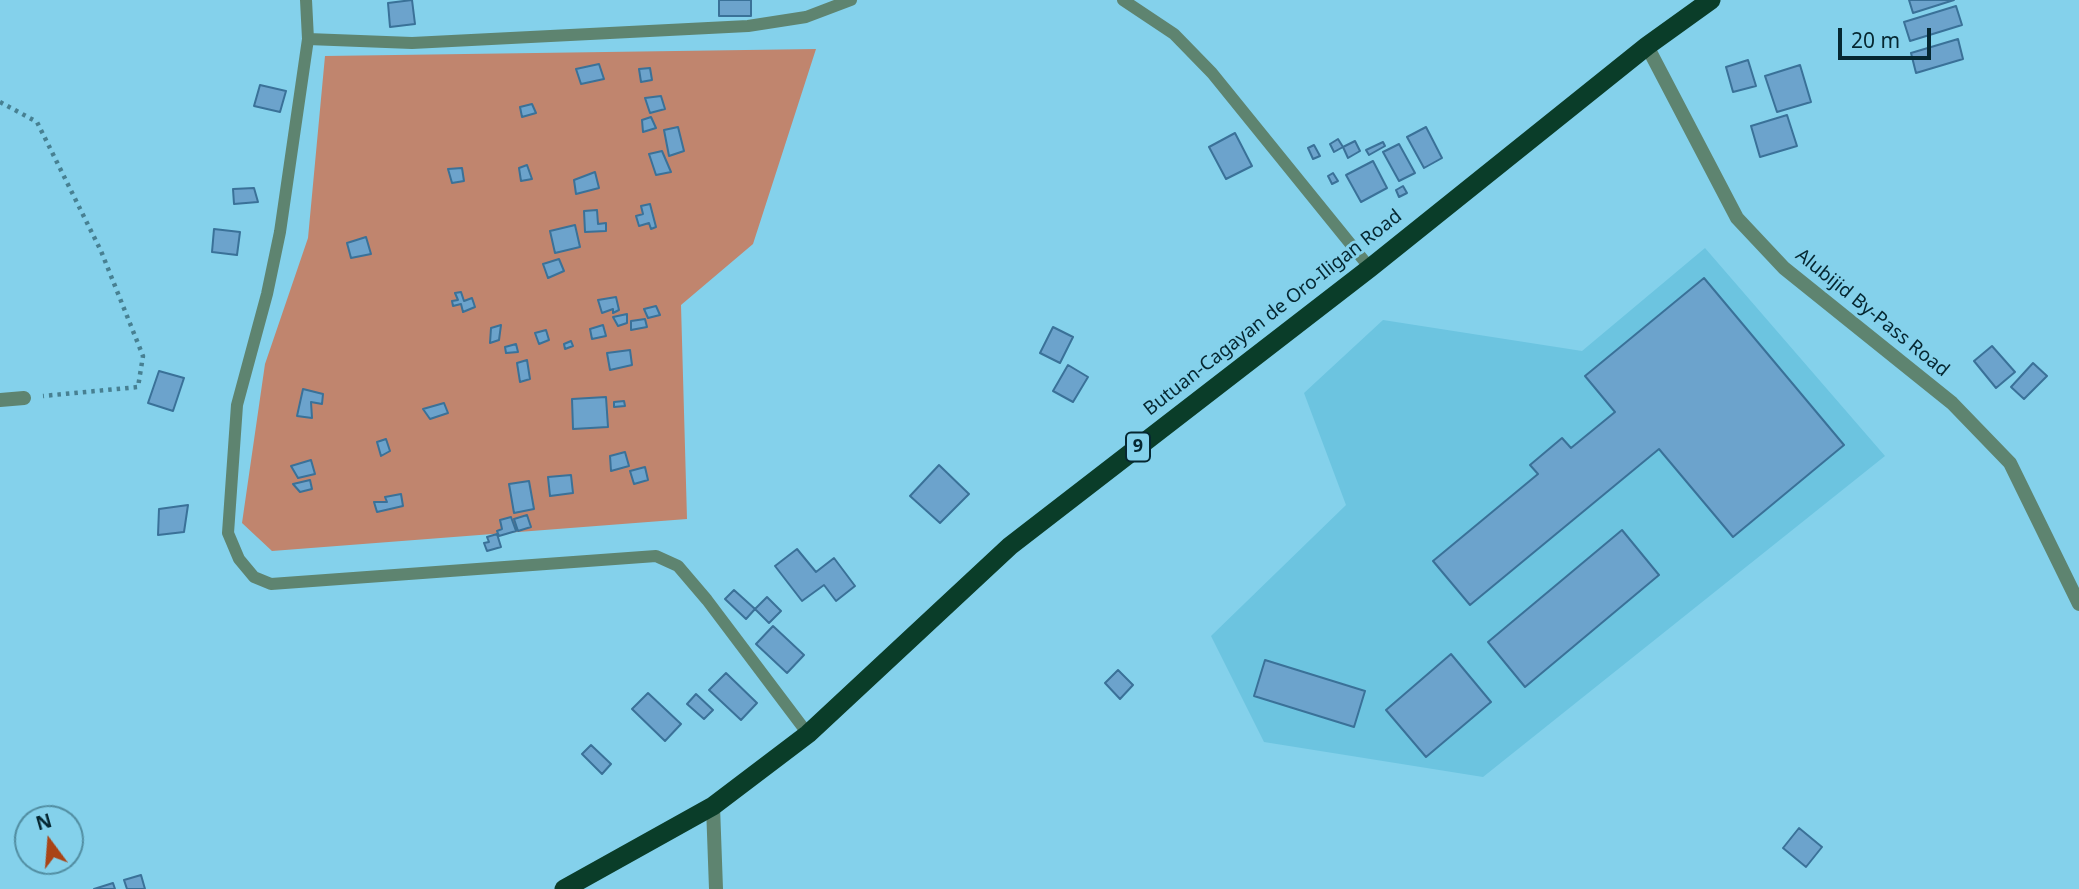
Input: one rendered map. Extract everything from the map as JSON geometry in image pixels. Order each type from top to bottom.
[{"type":"highway","name":"Butuan-Cagayan de Oro-Iligan Road","points":[[564,889],[713,806],[807,734],[1010,546],[1370,268],[1647,46],[1710,0]]},
{"type":"street","name":"Alubijid By-Pass Road","points":[[1647,46],[1737,218],[1784,268],[1952,403],[2010,463],[2079,604]]},
{"type":"street","points":[[0,400],[24,398]]},
{"type":"street","points":[[713,806],[716,889]]},
{"type":"lane","points":[[306,0],[308,39],[280,232],[237,405],[228,533],[239,559],[254,577],[271,584],[656,556],[678,566],[707,600],[807,734]]},
{"type":"lane","points":[[308,39],[412,43],[748,26],[806,17],[851,0]]},
{"type":"lane","points":[[1123,0],[1174,34],[1212,73],[1370,268]]},
{"type":"path","points":[[0,102],[37,122],[101,251],[143,356],[138,387],[24,398]]},
{"type":"shaded area","points":[[816,49],[753,244],[681,305],[687,519],[272,551],[242,523],[265,364],[308,238],[325,56]]},
{"type":"shaded area","points":[[1705,248],[1885,456],[1483,777],[1264,742],[1211,636],[1346,505],[1304,393],[1383,320],[1582,351]]},
{"type":"building","points":[[412,0],[415,24],[390,27],[388,3]]},
{"type":"building","points":[[719,0],[751,0],[751,16],[719,16]]},
{"type":"building","points":[[1909,0],[1954,0],[1913,13]]},
{"type":"building","points":[[1956,6],[1962,25],[1910,41],[1904,22]]},
{"type":"building","points":[[1958,39],[1963,59],[1916,73],[1911,53]]},
{"type":"building","points":[[1748,60],[1756,86],[1733,92],[1726,67]]},
{"type":"building","points":[[599,64],[604,79],[581,84],[576,69]]},
{"type":"building","points":[[1800,65],[1811,102],[1777,112],[1765,76]]},
{"type":"building","points":[[650,68],[652,80],[641,82],[639,69]]},
{"type":"building","points":[[260,85],[286,91],[280,112],[254,106]]},
{"type":"building","points":[[661,96],[665,109],[650,113],[645,98]]},
{"type":"building","points":[[532,104],[536,113],[522,117],[520,107]]},
{"type":"building","points":[[1787,115],[1797,146],[1760,157],[1751,126]]},
{"type":"building","points":[[651,117],[656,128],[643,132],[642,120]]},
{"type":"building","points":[[678,127],[684,151],[669,156],[664,130]]},
{"type":"building","points":[[1426,127],[1442,158],[1424,168],[1407,137]]},
{"type":"building","points":[[1235,133],[1252,166],[1226,179],[1209,147]]},
{"type":"building","points":[[1338,139],[1343,147],[1334,152],[1330,144]]},
{"type":"building","points":[[1355,141],[1360,151],[1348,158],[1343,147]]},
{"type":"building","points":[[1383,142],[1385,146],[1369,155],[1366,150]]},
{"type":"building","points":[[1399,144],[1415,173],[1399,181],[1383,152]]},
{"type":"building","points":[[1314,145],[1320,156],[1313,159],[1308,148]]},
{"type":"building","points":[[662,151],[671,172],[656,175],[649,154]]},
{"type":"building","points":[[1373,161],[1387,188],[1361,202],[1346,175]]},
{"type":"building","points":[[527,165],[532,179],[521,181],[519,168]]},
{"type":"building","points":[[462,168],[464,181],[452,183],[448,169]]},
{"type":"building","points":[[595,172],[599,188],[576,194],[574,180]]},
{"type":"building","points":[[1333,173],[1338,181],[1332,184],[1328,176]]},
{"type":"building","points":[[1403,186],[1407,193],[1399,197],[1396,190]]},
{"type":"building","points":[[254,188],[258,202],[234,204],[233,189]]},
{"type":"building","points":[[650,204],[656,227],[651,229],[649,223],[639,226],[636,216],[643,214],[641,206]]},
{"type":"building","points":[[597,210],[598,224],[606,223],[606,231],[585,232],[584,211]]},
{"type":"building","points":[[575,225],[580,247],[555,253],[550,231]]},
{"type":"building","points":[[214,229],[240,232],[237,255],[212,252]]},
{"type":"building","points":[[366,237],[371,254],[351,258],[347,243]]},
{"type":"building","points":[[559,259],[564,271],[548,278],[543,264]]},
{"type":"building","points":[[1704,278],[1844,445],[1733,537],[1659,449],[1470,605],[1433,561],[1538,474],[1530,465],[1562,438],[1571,448],[1615,412],[1585,376]]},
{"type":"building","points":[[461,292],[464,301],[472,298],[475,307],[463,312],[461,304],[453,306],[452,301],[458,300],[455,293]]},
{"type":"building","points":[[616,297],[619,310],[602,313],[598,300]]},
{"type":"building","points":[[656,306],[660,315],[648,318],[644,309]]},
{"type":"building","points":[[627,314],[627,323],[618,326],[613,317]]},
{"type":"building","points":[[645,319],[647,327],[631,330],[631,321]]},
{"type":"building","points":[[501,325],[499,340],[490,343],[491,328]]},
{"type":"building","points":[[603,325],[606,336],[592,339],[590,329]]},
{"type":"building","points":[[1053,327],[1073,337],[1060,363],[1040,353]]},
{"type":"building","points":[[546,330],[549,340],[539,344],[535,333]]},
{"type":"building","points":[[571,341],[573,346],[565,349],[564,344]]},
{"type":"building","points":[[516,344],[518,352],[506,353],[505,347]]},
{"type":"building","points":[[1992,346],[2015,372],[1996,388],[1974,361]]},
{"type":"building","points":[[630,350],[632,365],[610,370],[607,353]]},
{"type":"building","points":[[527,360],[530,379],[520,382],[517,363]]},
{"type":"building","points":[[2033,363],[2047,376],[2024,399],[2011,387]]},
{"type":"building","points":[[1068,365],[1088,377],[1073,402],[1053,391]]},
{"type":"building","points":[[159,371],[184,378],[173,411],[148,403]]},
{"type":"building","points":[[303,389],[323,394],[322,404],[311,402],[312,418],[297,416]]},
{"type":"building","points":[[606,397],[608,427],[573,429],[572,399]]},
{"type":"building","points":[[624,401],[625,406],[614,407],[614,402]]},
{"type":"building","points":[[444,403],[448,413],[430,419],[423,409]]},
{"type":"building","points":[[386,439],[390,451],[381,456],[377,442]]},
{"type":"building","points":[[625,452],[629,466],[611,471],[610,456]]},
{"type":"building","points":[[311,460],[315,474],[298,478],[291,466]]},
{"type":"building","points":[[939,465],[969,494],[940,523],[910,496]]},
{"type":"building","points":[[645,467],[648,480],[634,484],[630,471]]},
{"type":"building","points":[[571,475],[573,493],[550,496],[548,477]]},
{"type":"building","points":[[310,480],[312,489],[300,492],[293,484]]},
{"type":"building","points":[[529,481],[534,509],[514,513],[509,484]]},
{"type":"building","points":[[401,494],[403,506],[377,512],[374,502],[387,502],[385,497]]},
{"type":"building","points":[[188,505],[184,532],[158,535],[159,509]]},
{"type":"building","points":[[527,515],[531,527],[518,531],[514,519]]},
{"type":"building","points":[[511,517],[516,531],[499,536],[497,531],[502,529],[500,520]]},
{"type":"building","points":[[1622,530],[1659,575],[1525,687],[1488,642]]},
{"type":"building","points":[[497,534],[501,547],[487,551],[484,543],[489,542],[487,537]]},
{"type":"building","points":[[797,549],[816,572],[834,558],[855,586],[836,601],[824,585],[802,601],[775,566]]},
{"type":"building","points":[[734,590],[755,609],[746,619],[725,599]]},
{"type":"building","points":[[767,597],[781,611],[769,623],[755,609]]},
{"type":"building","points":[[773,626],[804,655],[787,673],[756,644]]},
{"type":"building","points":[[1451,654],[1491,702],[1426,757],[1386,710]]},
{"type":"building","points":[[1265,660],[1365,691],[1354,727],[1254,696]]},
{"type":"building","points":[[1118,670],[1133,685],[1120,699],[1105,683]]},
{"type":"building","points":[[726,673],[757,703],[741,720],[709,690]]},
{"type":"building","points":[[648,693],[681,724],[665,741],[632,709]]},
{"type":"building","points":[[696,694],[713,710],[704,719],[687,704]]},
{"type":"building","points":[[591,745],[611,764],[602,774],[582,754]]},
{"type":"building","points":[[1799,828],[1822,847],[1806,867],[1783,848]]},
{"type":"building","points":[[141,875],[145,889],[127,889],[124,880]]},
{"type":"building","points":[[113,883],[115,889],[94,889]]}]
